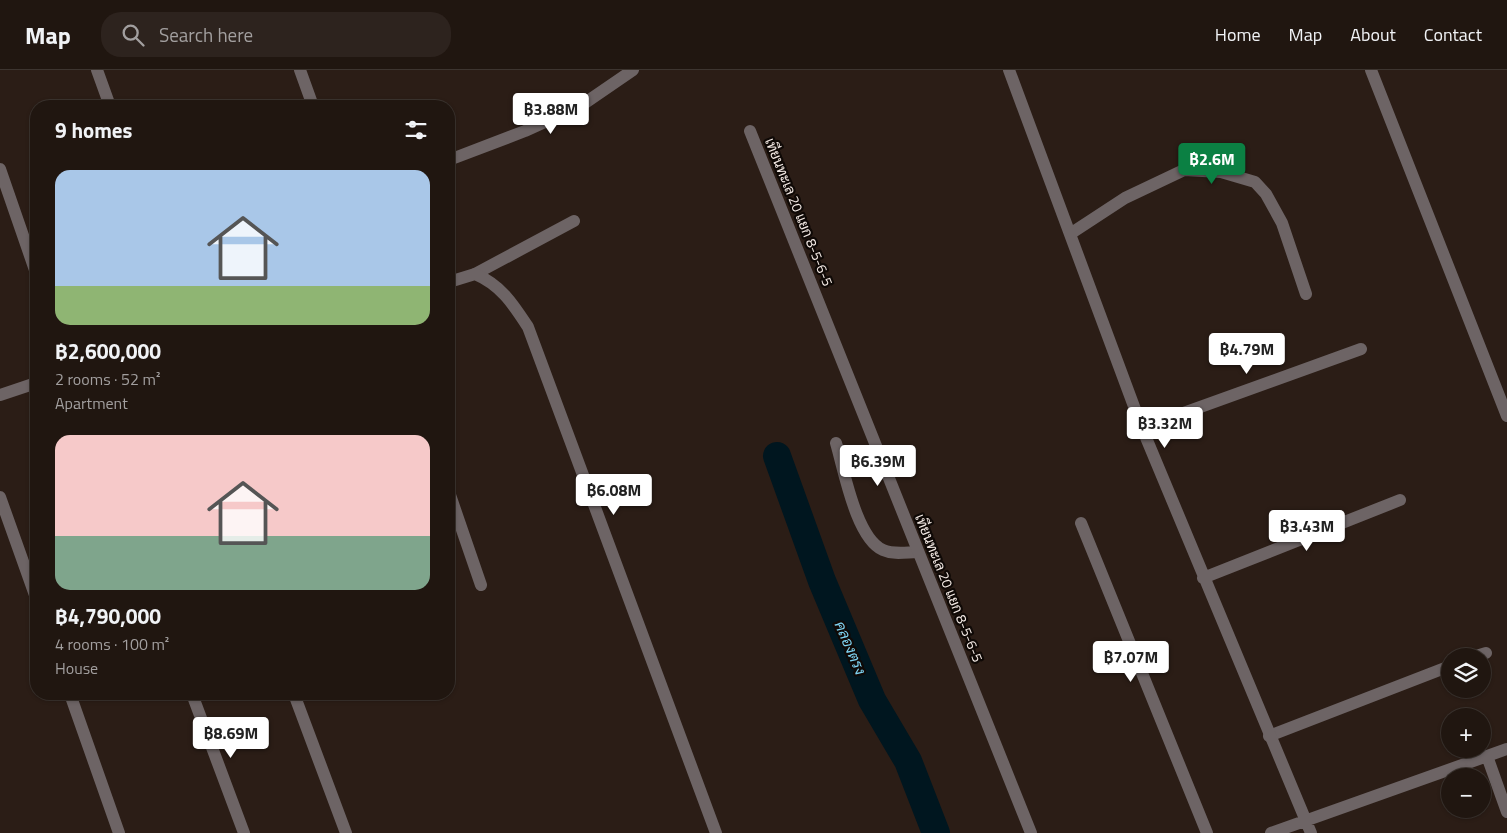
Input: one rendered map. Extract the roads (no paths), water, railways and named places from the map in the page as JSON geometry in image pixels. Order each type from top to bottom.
[{"type":"street","points":[[97,70],[108,100]]},
{"type":"street","points":[[300,70],[311,100]]},
{"type":"street","points":[[455,158],[525,131],[582,105],[633,70]]},
{"type":"street","points":[[1009,70],[1142,428],[1310,833]]},
{"type":"street","points":[[1371,70],[1507,416]]},
{"type":"street","name":"เทียนทะเล 20 แยก 8-5-6-5","points":[[750,131],[1030,833]]},
{"type":"street","points":[[0,169],[30,256]]},
{"type":"street","points":[[1070,234],[1125,198],[1184,170],[1221,172],[1254,182],[1266,194],[1282,223],[1306,294]]},
{"type":"street","points":[[455,280],[475,274],[574,221]]},
{"type":"street","points":[[475,274],[491,281],[508,298],[528,327],[716,833]]},
{"type":"street","points":[[1142,428],[1361,348]]},
{"type":"street","points":[[0,395],[30,385]]},
{"type":"street","points":[[836,443],[863,530],[872,542],[884,550],[918,552]]},
{"type":"street","points":[[0,497],[30,581]]},
{"type":"street","points":[[1203,578],[1400,500]]},
{"type":"street","points":[[455,509],[481,585]]},
{"type":"street","points":[[1081,523],[1207,833]]},
{"type":"street","points":[[1270,736],[1441,670]]},
{"type":"street","points":[[72,700],[119,833]]},
{"type":"street","points":[[194,700],[244,833]]},
{"type":"street","points":[[296,700],[346,833]]},
{"type":"street","points":[[1491,755],[1507,749]]},
{"type":"street","points":[[1271,833],[1481,758]]},
{"type":"street","points":[[1488,758],[1507,812]]},
{"type":"waterway","name":"คลองตรง","points":[[777,456],[822,581],[872,700],[908,761],[936,833]]}]
